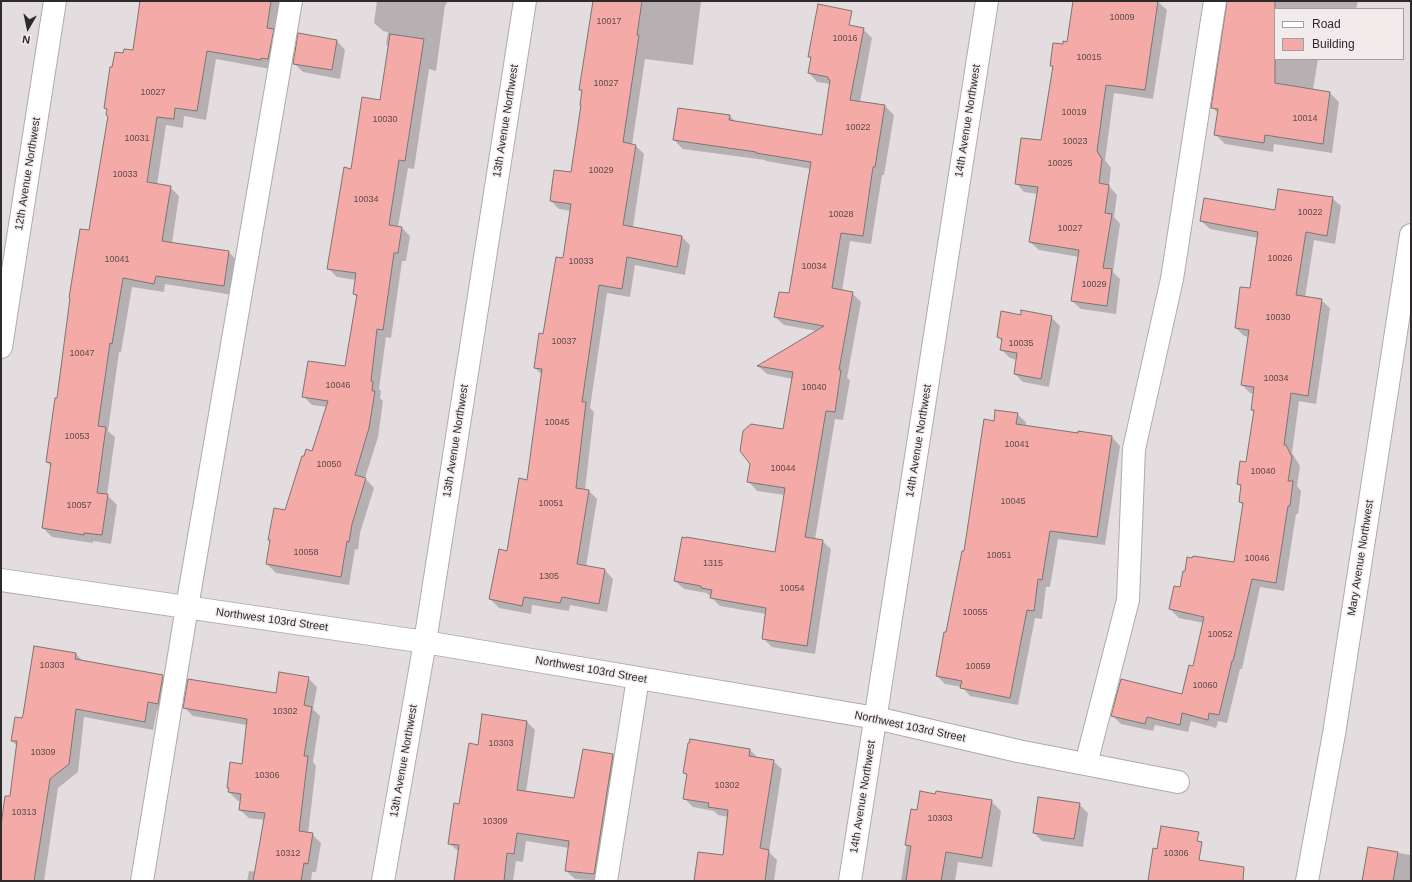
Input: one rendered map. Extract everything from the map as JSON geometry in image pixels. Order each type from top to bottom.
[{"type":"street","name":"12th Avenue Northwest","points":[[1,347],[55,1]]},
{"type":"street","points":[[142,881],[187,607],[291,1]]},
{"type":"street","name":"13th Avenue Northwest","points":[[383,881],[425,642],[525,1]]},
{"type":"street","name":"14th Avenue Northwest","points":[[850,881],[987,1]]},
{"type":"street","points":[[1086,764],[1128,600],[1134,449],[1172,280],[1215,1]]},
{"type":"street","name":"Mary Avenue Northwest","points":[[1307,881],[1334,734],[1411,235]]},
{"type":"street","name":"Northwest 103rd Street","points":[[1,580],[425,642],[876,718],[1018,751],[1178,782]]},
{"type":"street","points":[[606,881],[638,678]]},
{"type":"building","points":[[140,1],[271,1],[267,28],[274,29],[268,59],[261,58],[261,60],[207,51],[197,111],[175,108],[174,119],[157,117],[147,182],[171,186],[162,241],[229,251],[224,286],[156,276],[154,284],[123,278],[112,344],[110,343],[98,426],[106,427],[97,493],[108,494],[102,535],[84,533],[84,535],[42,528],[51,463],[46,462],[55,398],[57,398],[69,298],[80,229],[89,230],[108,116],[106,115],[107,109],[104,108],[110,67],[112,67],[115,52],[123,53],[124,49],[133,50]]},
{"type":"building","points":[[593,1],[642,1],[637,35],[639,35],[623,142],[636,145],[623,225],[682,236],[677,267],[627,257],[622,289],[599,285],[582,402],[586,402],[576,488],[589,490],[577,564],[605,569],[599,604],[562,597],[560,603],[524,597],[522,606],[489,599],[499,549],[507,551],[519,478],[527,480],[542,369],[534,368],[539,333],[543,334],[556,257],[563,258],[571,204],[550,201],[554,170],[571,172],[581,105],[582,90],[579,90]]},
{"type":"building","points":[[1073,1],[1158,1],[1145,90],[1106,85],[1097,151],[1102,159],[1099,183],[1109,185],[1105,213],[1112,214],[1103,268],[1112,269],[1107,306],[1071,301],[1079,250],[1029,242],[1038,187],[1015,184],[1021,138],[1041,140],[1053,66],[1050,66],[1053,43],[1063,44],[1063,41],[1067,42]]},
{"type":"building","points":[[1227,1],[1275,1],[1275,83],[1330,92],[1323,144],[1265,135],[1264,143],[1214,135],[1218,109],[1211,108]]},
{"type":"building","points":[[818,4],[852,11],[849,25],[864,28],[850,100],[885,105],[875,167],[873,167],[863,236],[841,233],[832,288],[853,292],[839,370],[841,370],[835,412],[826,411],[805,537],[823,540],[807,646],[762,639],[766,608],[710,598],[712,590],[701,588],[701,586],[674,581],[682,537],[775,552],[785,488],[747,482],[750,464],[740,451],[743,431],[751,424],[783,429],[793,372],[757,366],[824,326],[774,317],[779,292],[789,293],[811,162],[756,152],[673,140],[678,108],[730,115],[729,120],[822,135],[830,80],[828,77],[808,73],[811,57],[808,57]]},
{"type":"building","points":[[298,33],[337,40],[332,70],[293,64]]},
{"type":"building","points":[[390,34],[424,39],[405,161],[399,160],[389,225],[402,227],[398,253],[394,253],[383,330],[377,329],[371,381],[373,382],[372,391],[375,391],[369,428],[355,475],[366,478],[352,524],[349,542],[347,541],[341,577],[266,564],[270,540],[268,540],[274,508],[285,510],[302,456],[304,456],[306,449],[312,451],[328,401],[302,397],[308,361],[345,366],[357,295],[353,294],[356,273],[327,269],[344,167],[351,169],[362,97],[380,100]]},
{"type":"building","points":[[1278,189],[1333,197],[1327,236],[1306,232],[1296,295],[1322,299],[1308,396],[1291,393],[1284,445],[1286,445],[1292,457],[1288,481],[1293,481],[1276,583],[1252,579],[1219,715],[1209,713],[1208,720],[1182,713],[1180,725],[1147,717],[1145,724],[1111,716],[1121,679],[1182,694],[1189,665],[1193,666],[1204,617],[1169,609],[1174,586],[1180,587],[1183,571],[1185,571],[1187,557],[1192,558],[1193,556],[1234,562],[1243,503],[1239,502],[1241,485],[1237,484],[1240,461],[1246,462],[1254,410],[1251,410],[1254,387],[1241,385],[1249,330],[1235,328],[1240,287],[1250,288],[1258,232],[1200,221],[1204,198],[1275,210]]},
{"type":"building","points":[[1021,310],[1052,316],[1041,379],[1014,374],[1017,353],[1000,350],[1002,339],[997,337],[1001,311],[1021,315]]},
{"type":"building","points":[[995,410],[1018,413],[1016,424],[1078,433],[1078,431],[1112,436],[1097,537],[1050,531],[1042,580],[1038,579],[1034,611],[1027,610],[1010,698],[960,688],[962,681],[936,676],[962,551],[964,551],[984,419],[994,421]]},
{"type":"building","points":[[34,646],[76,653],[75,659],[163,675],[158,704],[148,702],[145,722],[76,709],[69,764],[50,779],[34,881],[1,881],[1,825],[5,796],[10,796],[17,741],[11,741],[15,717],[22,718],[23,715]]},
{"type":"building","points":[[279,672],[309,677],[304,705],[312,707],[304,756],[308,756],[299,831],[313,833],[308,864],[304,863],[301,881],[253,881],[265,813],[239,810],[241,794],[228,792],[229,788],[227,788],[230,762],[242,764],[247,719],[183,708],[188,679],[276,693]]},
{"type":"building","points":[[482,714],[527,721],[517,790],[574,798],[583,749],[613,754],[594,874],[565,871],[569,841],[517,833],[514,854],[507,853],[504,881],[454,881],[459,845],[448,844],[454,803],[459,804],[469,743],[478,745]]},
{"type":"building","points":[[690,739],[750,749],[749,756],[774,760],[760,848],[769,850],[765,881],[694,881],[698,852],[723,855],[728,810],[708,807],[709,803],[683,799],[687,774],[683,773]]},
{"type":"building","points":[[920,791],[935,794],[936,791],[992,800],[982,858],[946,852],[941,881],[906,881],[911,846],[905,845],[911,809],[917,810]]},
{"type":"building","points":[[1038,797],[1080,803],[1074,839],[1033,833]]},
{"type":"building","points":[[1161,826],[1199,832],[1197,841],[1202,842],[1199,860],[1244,867],[1243,881],[1148,881],[1153,848],[1157,849]]},
{"type":"building","points":[[1368,847],[1398,852],[1393,881],[1362,881]]}]
